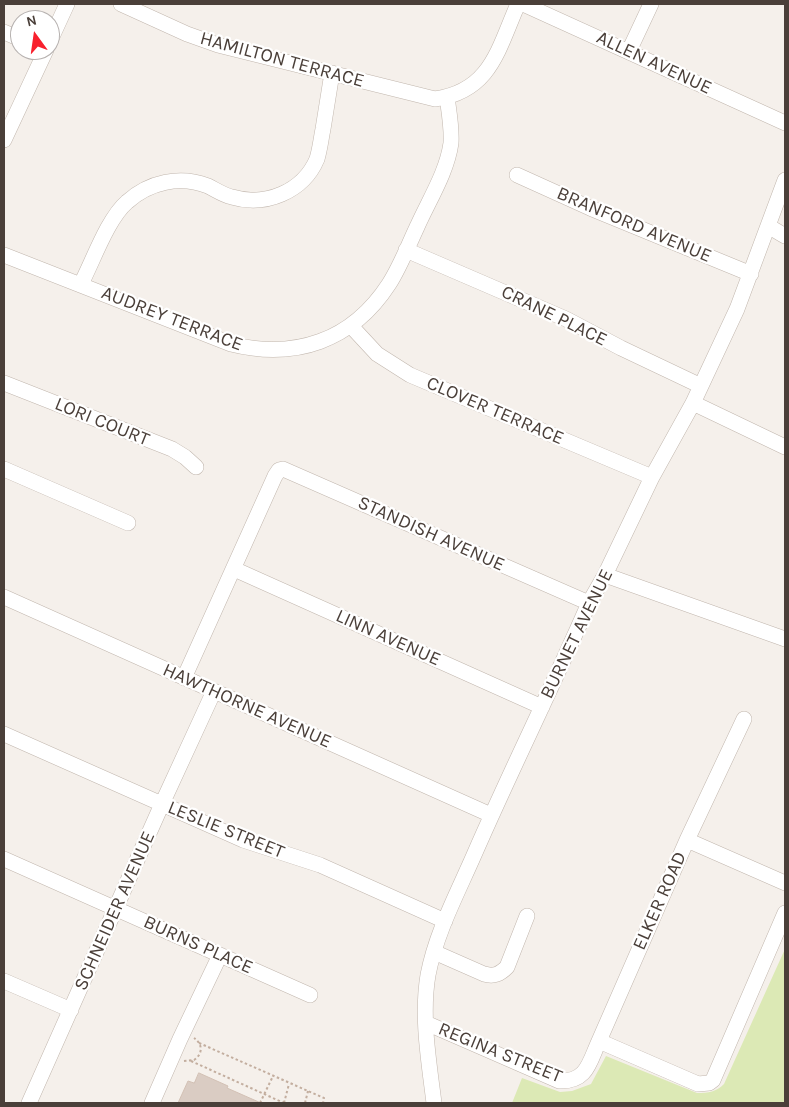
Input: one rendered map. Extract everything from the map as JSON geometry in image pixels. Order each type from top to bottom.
[{"type":"street","points":[[60,19],[67,4]]},
{"type":"street","name":"HAMILTON TERRACE","points":[[121,4],[187,34],[218,45],[429,98],[448,97]]},
{"type":"street","points":[[448,97],[473,85],[490,68],[518,4]]},
{"type":"street","name":"ALLEN AVENUE","points":[[523,4],[785,123]]},
{"type":"street","points":[[629,51],[651,4]]},
{"type":"street","points":[[4,140],[41,60]]},
{"type":"street","points":[[81,284],[115,215],[126,202],[145,189],[168,181],[184,181],[208,186],[232,198],[253,201],[281,195],[299,183],[313,167],[319,152],[332,73]]},
{"type":"street","name":"AUDREY TERRACE","points":[[4,255],[231,344],[259,350],[273,350],[302,347],[329,338],[351,326],[371,308],[398,268],[448,157],[451,132],[448,97]]},
{"type":"street","name":"BRANFORD AVENUE","points":[[516,175],[590,208],[751,274]]},
{"type":"street","name":"BURNET AVENUE","points":[[434,1103],[426,1024],[428,976],[445,921],[491,815],[589,604],[652,477],[693,403],[737,309],[785,180]]},
{"type":"street","points":[[768,226],[785,236]]},
{"type":"street","name":"CRANE PLACE","points":[[406,250],[543,308],[701,386]]},
{"type":"street","name":"CLOVER TERRACE","points":[[351,326],[377,354],[410,375],[652,477]]},
{"type":"street","name":"LORI COURT","points":[[4,383],[172,449],[185,456],[196,467]]},
{"type":"street","points":[[693,403],[785,447]]},
{"type":"street","points":[[4,469],[128,523]]},
{"type":"street","name":"STANDISH AVENUE","points":[[234,569],[275,476],[279,470],[283,470],[589,604]]},
{"type":"street","points":[[184,678],[234,569]]},
{"type":"street","name":"LINN AVENUE","points":[[234,569],[542,707]]},
{"type":"street","points":[[605,575],[784,634]]},
{"type":"street","name":"HAWTHORNE AVENUE","points":[[4,597],[491,815]]},
{"type":"street","name":"SCHNEIDER AVENUE","points":[[29,1103],[214,691]]},
{"type":"street","name":"ELKER ROAD","points":[[574,1080],[586,1071],[687,840],[744,719]]},
{"type":"street","name":"LESLIE STREET","points":[[5,740],[162,804],[243,840],[320,865],[445,921]]},
{"type":"street","points":[[687,840],[785,883]]},
{"type":"street","name":"BURNS PLACE","points":[[4,859],[310,995]]},
{"type":"street","points":[[599,1041],[698,1084],[709,1082],[715,1077],[785,913]]},
{"type":"street","points":[[434,952],[490,976],[501,973],[507,967],[527,916]]},
{"type":"street","points":[[152,1103],[182,1034],[220,955]]},
{"type":"street","points":[[4,981],[71,1010]]},
{"type":"street","name":"REGINA STREET","points":[[426,1024],[559,1081],[574,1080]]},
{"type":"path","points":[[182,1034],[324,1098],[323,1103]]},
{"type":"path","points":[[191,1061],[200,1054],[199,1043]]},
{"type":"path","points":[[173,1056],[191,1061],[284,1103],[289,1083]]},
{"type":"path","points":[[260,1103],[273,1076]]},
{"type":"path","points":[[305,1103],[308,1092]]},
{"type":"green space","points":[[785,949],[785,1103],[512,1103],[522,1078],[560,1092],[572,1091],[591,1084],[606,1056],[697,1093],[718,1089],[724,1084]]},
{"type":"building","points":[[199,1073],[261,1103],[178,1103],[188,1081],[194,1083]]}]
